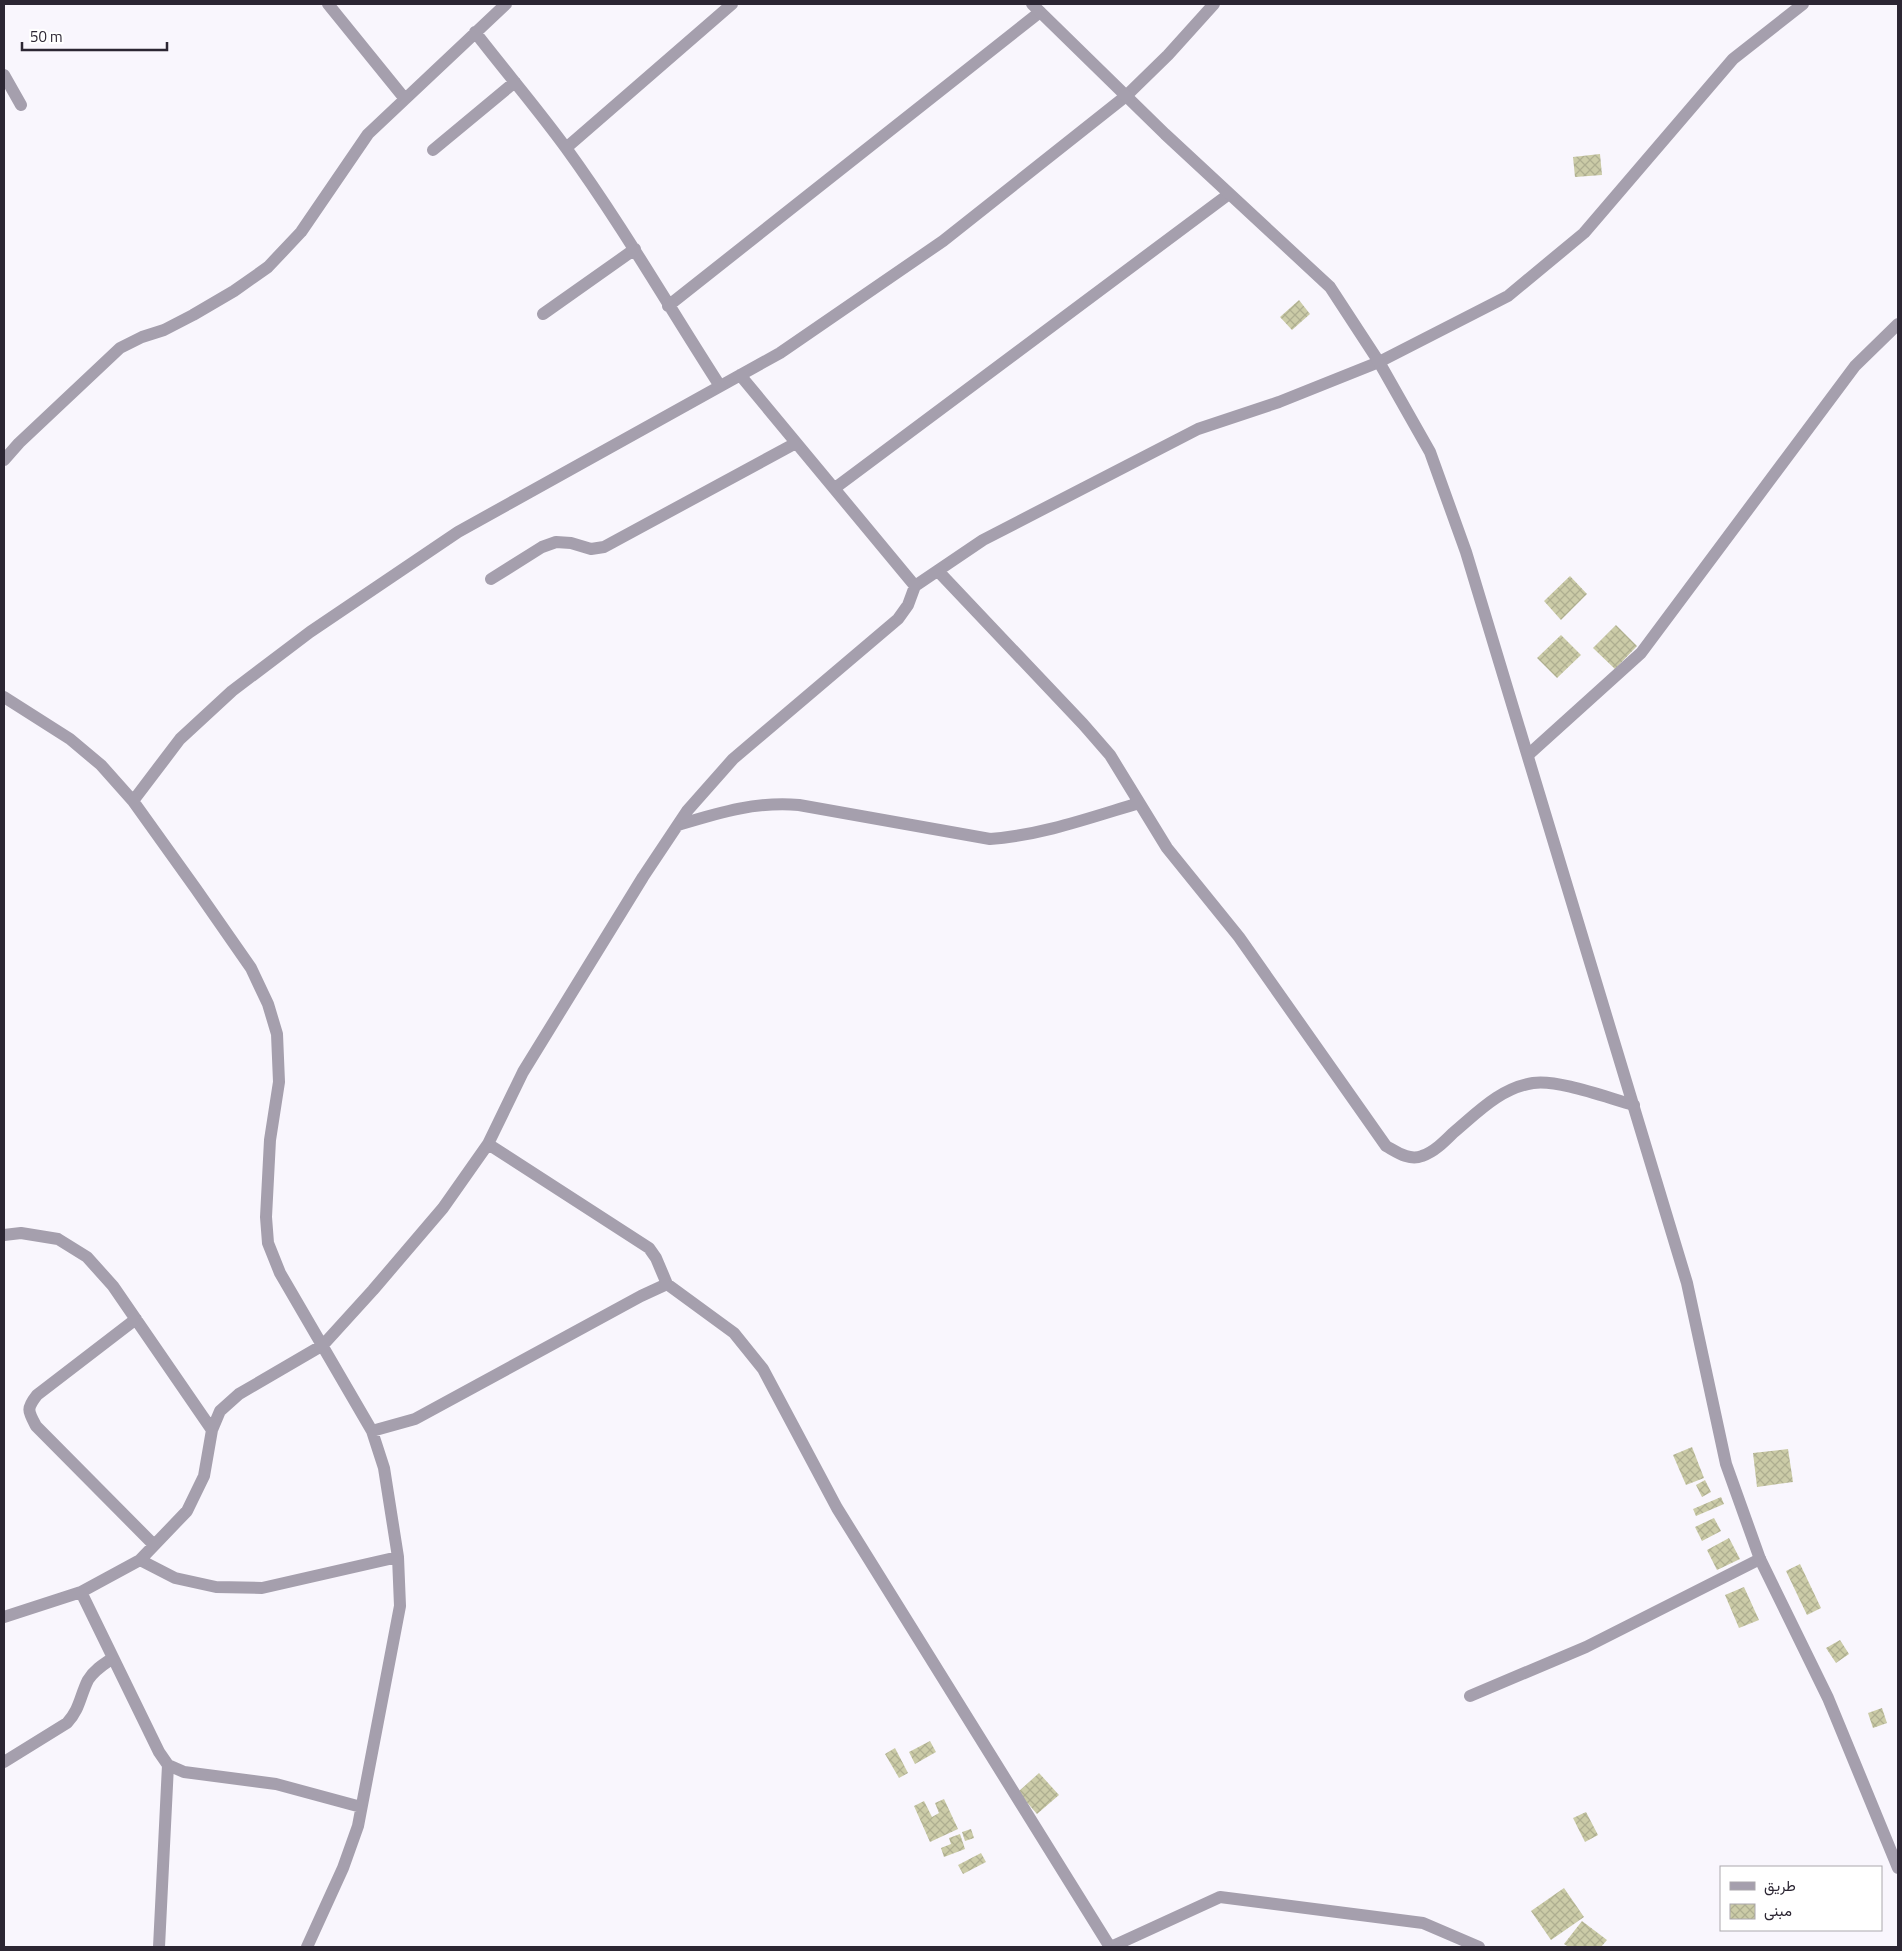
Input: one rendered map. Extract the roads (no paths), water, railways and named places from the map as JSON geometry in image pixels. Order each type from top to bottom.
[{"type":"street","points":[[328,4],[405,98]]},
{"type":"street","points":[[4,460],[19,443],[120,348],[142,337],[164,330],[234,290],[268,267],[301,232],[368,134],[506,4]]},
{"type":"street","points":[[566,148],[732,4]]},
{"type":"street","points":[[132,801],[180,739],[232,690],[310,632],[458,532],[780,353],[943,241],[1126,96],[1168,55],[1214,4]]},
{"type":"street","points":[[4,1617],[81,1592],[140,1560],[188,1511],[204,1476],[212,1430],[220,1410],[239,1394],[324,1344],[443,1208],[488,1144],[523,1072],[643,877],[687,811],[733,759],[898,619],[908,605],[915,586],[983,540],[1198,429],[1279,402],[1379,362],[1508,296],[1584,233],[1733,59],[1803,4]]},
{"type":"street","points":[[668,306],[1036,8],[1229,194],[1330,287],[1379,362],[1430,452],[1466,552],[1687,1283],[1726,1464],[1760,1559],[1828,1698],[1898,1868]]},
{"type":"street","points":[[475,32],[566,148],[635,249],[668,306],[720,386]]},
{"type":"street","points":[[4,74],[20,105]]},
{"type":"street","points":[[433,150],[515,82]]},
{"type":"street","points":[[835,488],[1229,194]]},
{"type":"street","points":[[543,314],[635,249]]},
{"type":"street","points":[[1528,755],[1640,653],[1855,366],[1898,324]]},
{"type":"street","points":[[740,375],[915,586]]},
{"type":"street","points":[[491,579],[542,548],[556,542],[571,543],[591,549],[604,547],[796,443]]},
{"type":"street","points":[[938,570],[1084,724],[1110,755],[1167,848],[1239,937],[1386,1146],[1403,1156],[1421,1157],[1438,1146],[1486,1104],[1511,1089],[1534,1082],[1560,1084],[1634,1105]]},
{"type":"street","points":[[4,697],[70,738],[101,765],[132,801],[196,888],[251,968],[268,1004],[277,1034],[280,1082],[270,1140],[266,1217],[268,1243],[280,1273],[324,1344],[372,1430],[384,1468],[398,1557],[400,1606],[358,1826],[343,1868],[307,1947]]},
{"type":"street","points":[[678,825],[728,810],[775,803],[798,805],[990,838],[1018,837],[1059,828],[1138,803]]},
{"type":"street","points":[[488,1144],[648,1248],[656,1258],[667,1284],[734,1333],[763,1369],[838,1508],[1110,1947],[1220,1897],[1424,1923],[1479,1947]]},
{"type":"street","points":[[4,1235],[21,1233],[58,1238],[87,1256],[113,1286],[212,1430]]},
{"type":"street","points":[[372,1430],[415,1419],[641,1296],[667,1284]]},
{"type":"street","points":[[136,1319],[36,1395],[29,1405],[29,1414],[36,1426],[154,1545]]},
{"type":"street","points":[[140,1560],[175,1578],[216,1587],[262,1588],[398,1557]]},
{"type":"street","points":[[1470,1696],[1586,1647],[1760,1559]]},
{"type":"street","points":[[81,1592],[159,1752],[168,1765],[184,1772],[276,1784],[361,1807]]},
{"type":"street","points":[[4,1762],[67,1724],[75,1714],[89,1679],[99,1668],[113,1658]]},
{"type":"street","points":[[159,1947],[168,1765]]}]
